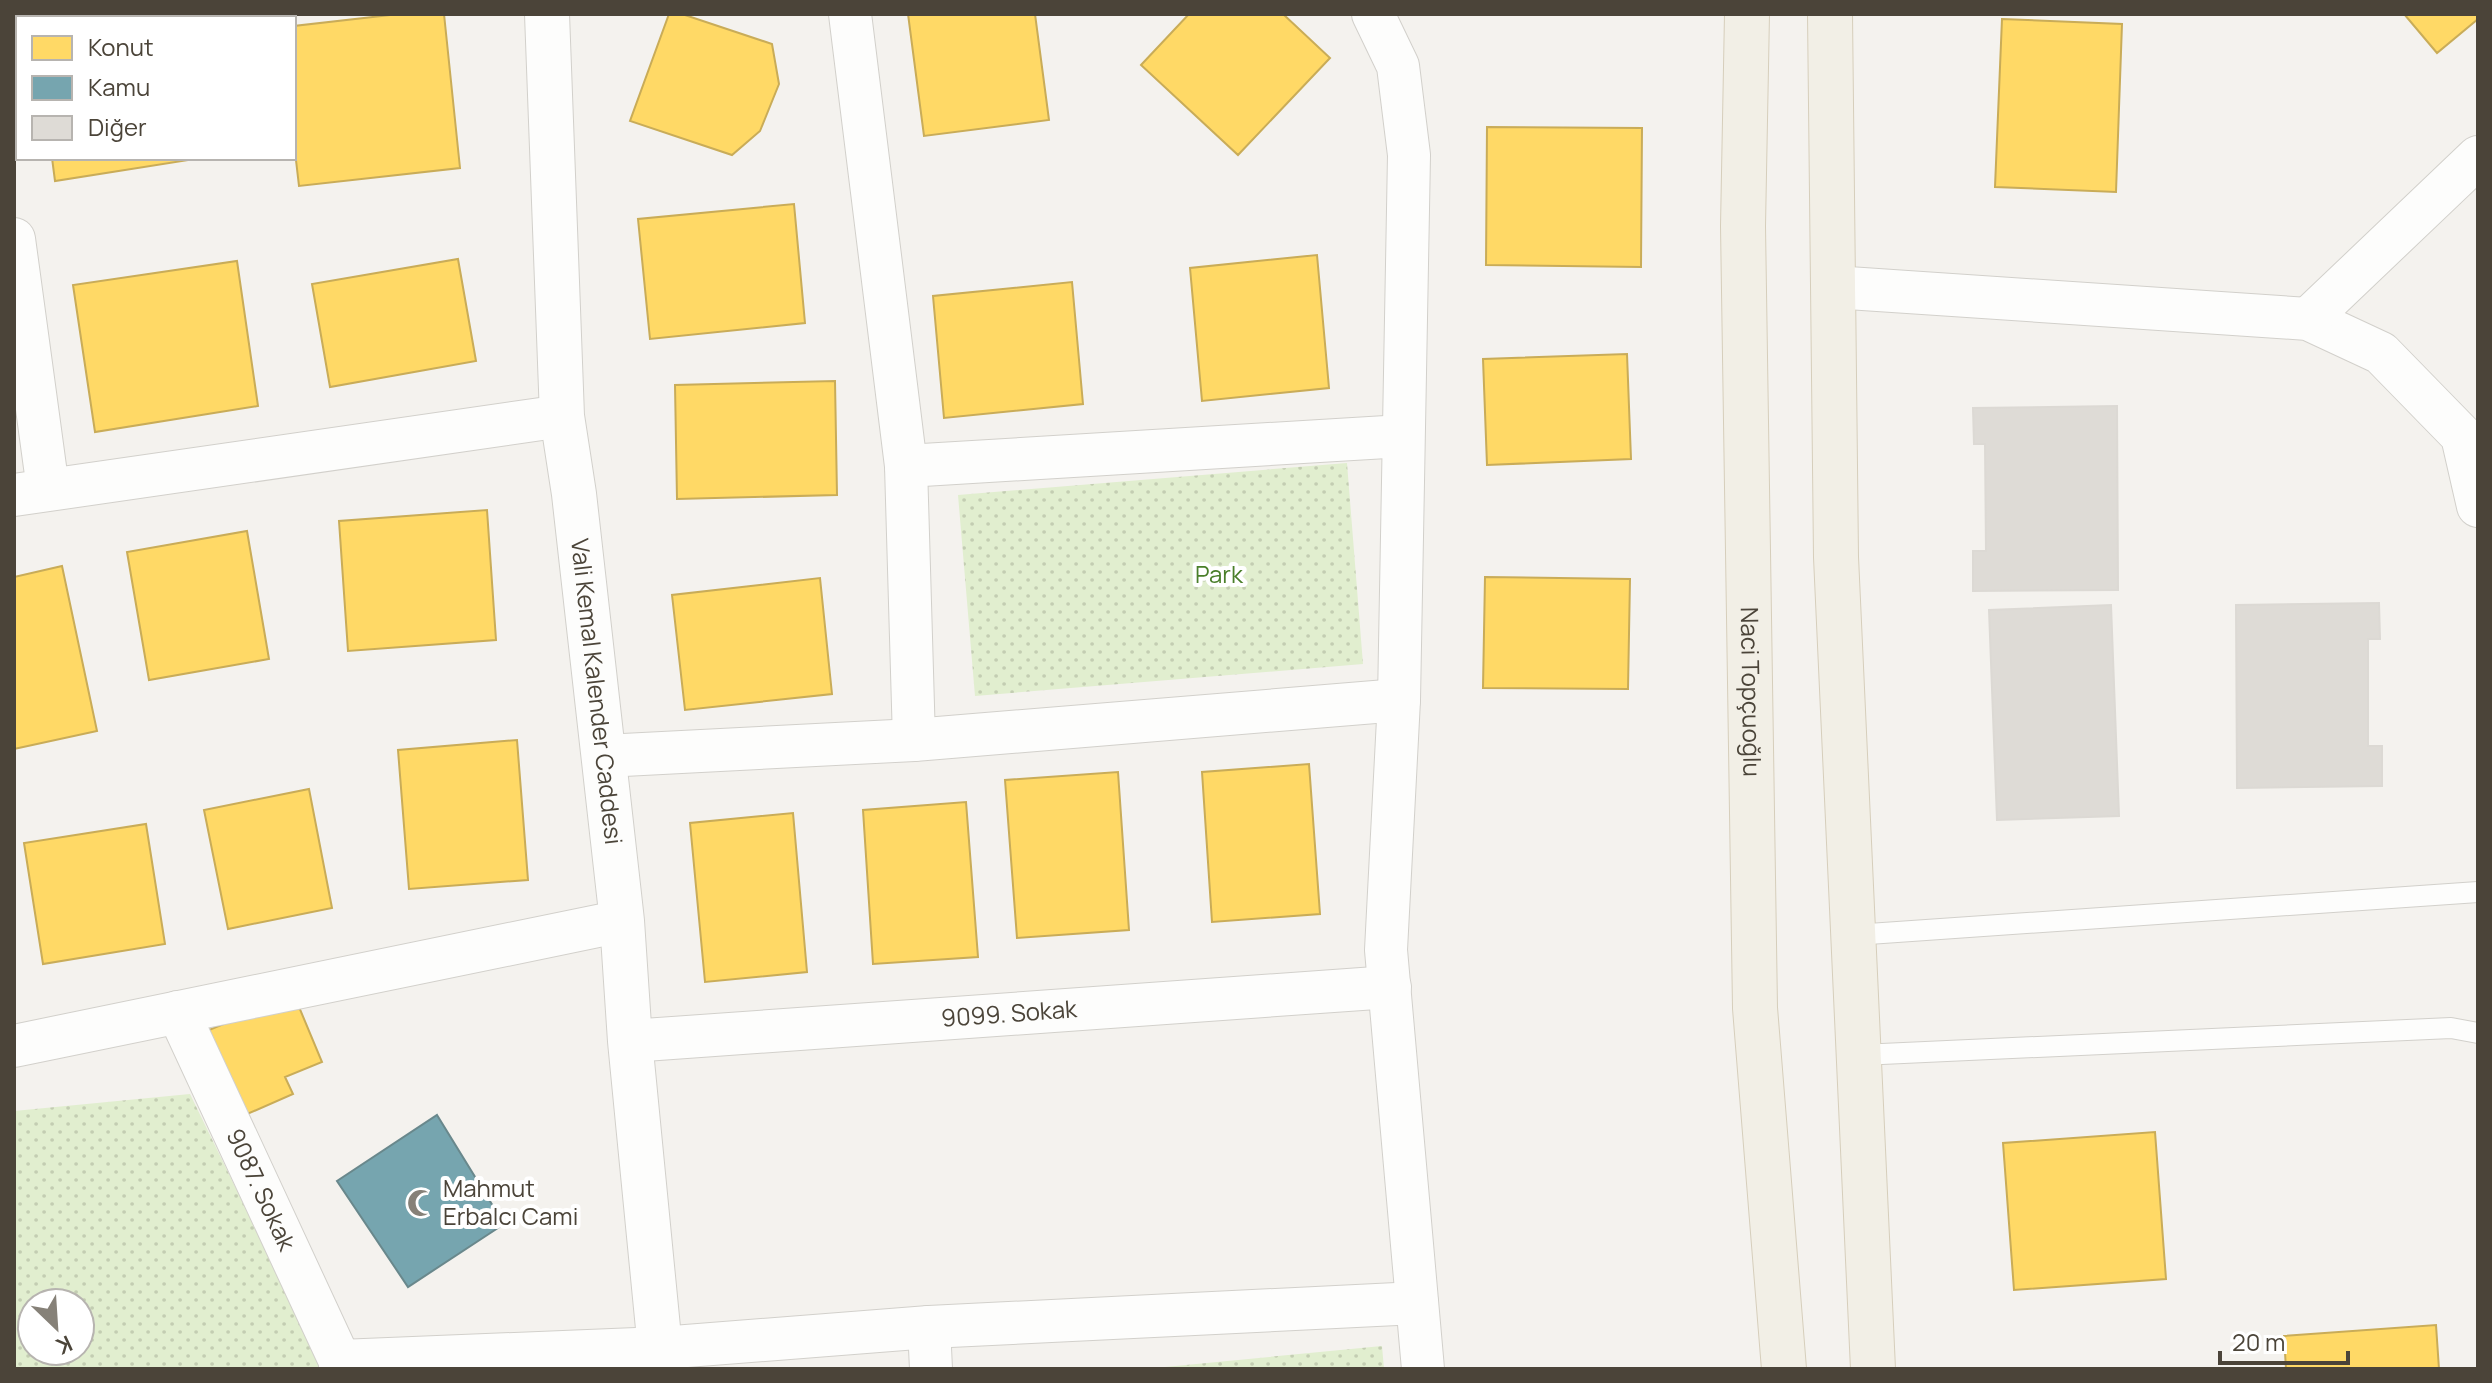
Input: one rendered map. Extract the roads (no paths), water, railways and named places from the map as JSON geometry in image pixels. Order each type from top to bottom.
[{"type":"main road","name":"Naci Topçuoğlu","points":[[1747,14],[1743,226],[1755,1008],[1784,1369]]},
{"type":"main road","points":[[1830,14],[1836,557],[1873,1369]]},
{"type":"street","name":"Vali Kemal Kalender Caddesi","points":[[547,14],[562,416],[622,921],[630,1041],[662,1358]]},
{"type":"street","points":[[850,14],[906,466],[914,740]]},
{"type":"street","points":[[1373,14],[1398,66],[1409,155],[1399,700],[1386,950],[1423,1369]]},
{"type":"street","points":[[2308,319],[2478,157]]},
{"type":"street","points":[[14,239],[31,492],[562,416]]},
{"type":"street","points":[[1833,287],[2308,319],[2381,353],[2462,436],[2478,506]]},
{"type":"street","points":[[906,466],[1403,436]]},
{"type":"street","points":[[604,756],[914,740],[1399,700]]},
{"type":"street","points":[[14,1046],[622,921]]},
{"type":"street","name":"9099. Sokak","points":[[630,1041],[1390,987]]},
{"type":"street","name":"9087. Sokak","points":[[178,1012],[340,1365]]},
{"type":"street","points":[[340,1365],[662,1358],[929,1327],[1417,1303]]},
{"type":"street","points":[[929,1327],[931,1369]]},
{"type":"lane","points":[[1854,935],[2478,892]]},
{"type":"lane","points":[[1860,1055],[2451,1028],[2478,1033]]},
{"type":"place","name":"Mahmut Erbalcı Cami","points":[[421,1203]]},
{"type":"park label","name":"Park","points":[[1219,575]]}]
